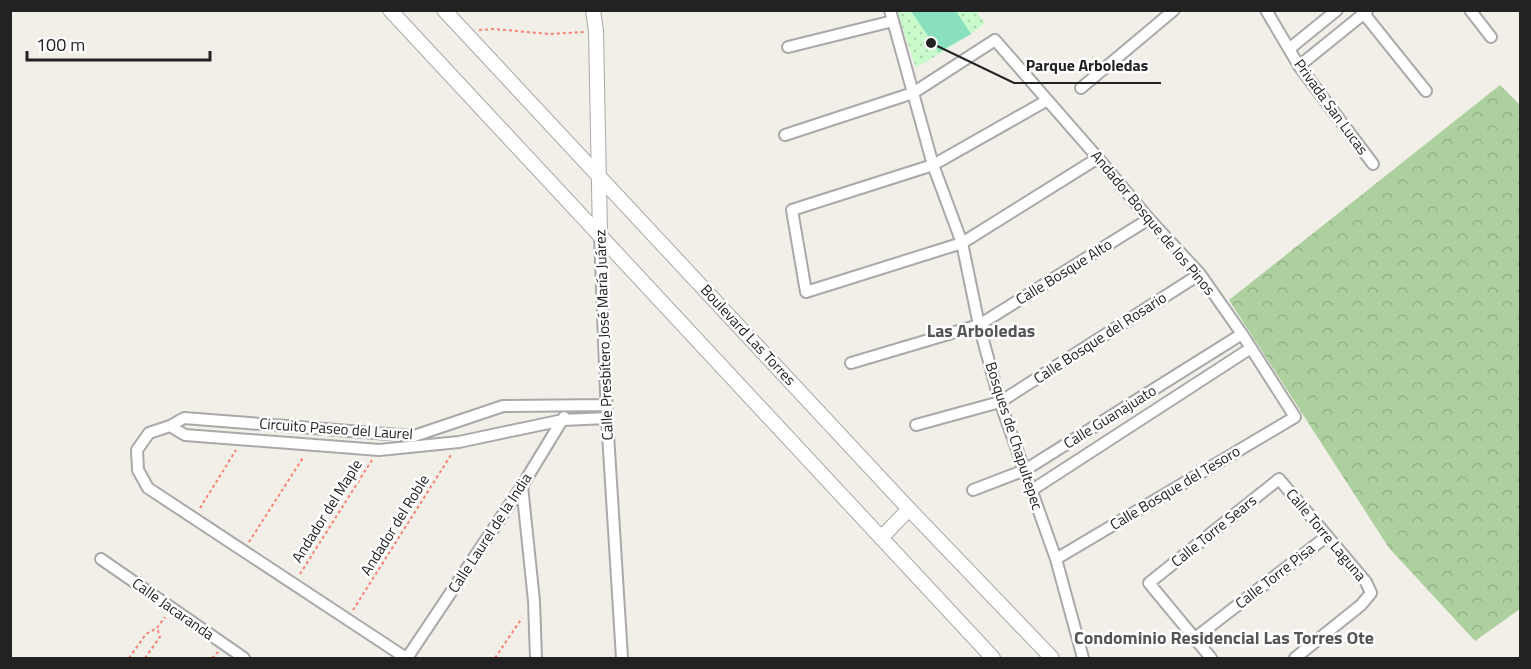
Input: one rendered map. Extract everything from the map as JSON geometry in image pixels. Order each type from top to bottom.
[{"type":"street","points":[[390,10],[993,658]]},
{"type":"street","name":"Boulevard Las Torres","points":[[444,10],[909,509],[1052,658]]},
{"type":"street","name":"Calle Presbítero José María Juárez","points":[[593,10],[596,31],[607,418],[622,658]]},
{"type":"street","points":[[1081,88],[1174,10]]},
{"type":"street","name":"Privada San Lucas","points":[[1266,10],[1299,66],[1373,164]]},
{"type":"street","points":[[1289,49],[1337,10]]},
{"type":"street","points":[[1470,10],[1491,37]]},
{"type":"street","points":[[1299,66],[1364,12],[1426,91]]},
{"type":"street","points":[[788,47],[891,16]]},
{"type":"street","name":"Bosques de Chapultepec","points":[[891,16],[933,165],[962,243],[979,325],[1000,402],[1056,559],[1080,657]]},
{"type":"street","name":"Andador Bosque de los Pinos","points":[[913,93],[995,40],[1149,219],[1200,274],[1295,417]]},
{"type":"street","points":[[785,135],[913,93]]},
{"type":"street","points":[[1046,101],[933,165],[792,210],[806,292],[962,243],[1098,158]]},
{"type":"street","name":"Calle Bosque Alto","points":[[850,363],[979,325],[1149,219]]},
{"type":"street","name":"Calle Bosque del Rosario","points":[[916,426],[1000,402],[1200,274]]},
{"type":"street","name":"Calle Guanajuato","points":[[973,490],[1025,470],[1242,334]]},
{"type":"street","points":[[1032,490],[1251,348]]},
{"type":"street","name":"Calle Laurel de la India","points":[[407,658],[522,486],[570,405]]},
{"type":"street","name":"Circuito Paseo del Laurel","points":[[407,658],[148,488],[138,470],[137,450],[149,433],[171,426],[184,418],[414,436],[502,406],[607,405]]},
{"type":"street","name":"Calle Bosque del Tesoro","points":[[1056,559],[1295,417]]},
{"type":"street","name":"Circuito Paseo del Laurel","points":[[171,426],[185,435],[379,450],[459,442],[563,420],[607,418]]},
{"type":"street","points":[[290,443],[291,427]]},
{"type":"street","points":[[411,448],[414,436]]},
{"type":"street","name":"Calle Torre Laguna","points":[[1279,479],[1366,582],[1371,593],[1361,605],[1295,658]]},
{"type":"street","name":"Calle Torre Sears","points":[[1195,638],[1149,583],[1279,479]]},
{"type":"street","points":[[522,486],[534,601],[536,658]]},
{"type":"street","points":[[881,538],[909,509]]},
{"type":"street","name":"Calle Torre Pisa","points":[[1195,638],[1326,537]]},
{"type":"street","name":"Calle Jacaranda","points":[[101,559],[244,658]]},
{"type":"street","points":[[1195,638],[1211,658]]},
{"type":"path","points":[[463,32],[495,29],[549,34],[596,31]]},
{"type":"path","points":[[194,517],[242,440]]},
{"type":"path","name":"Andador del Roble","points":[[348,619],[459,442]]},
{"type":"path","points":[[243,550],[310,446]]},
{"type":"path","name":"Andador del Maple","points":[[294,584],[379,450]]},
{"type":"path","points":[[495,658],[534,601]]},
{"type":"path","points":[[129,658],[146,634],[157,627],[160,637],[145,658]]},
{"type":"green space","points":[[897,11],[976,11],[985,23],[916,68]]},
{"type":"green space","points":[[911,11],[956,11],[971,34],[939,52]]},
{"type":"green space","points":[[1500,85],[1520,105],[1520,609],[1475,641],[1389,548],[1229,300]]},
{"type":"place","name":"Parque Arboledas","points":[[931,43]]},
{"type":"district","name":"Las Arboledas","points":[[981,331]]},
{"type":"district","name":"Condominio Residencial Las Torres Ote","points":[[1224,638]]}]
